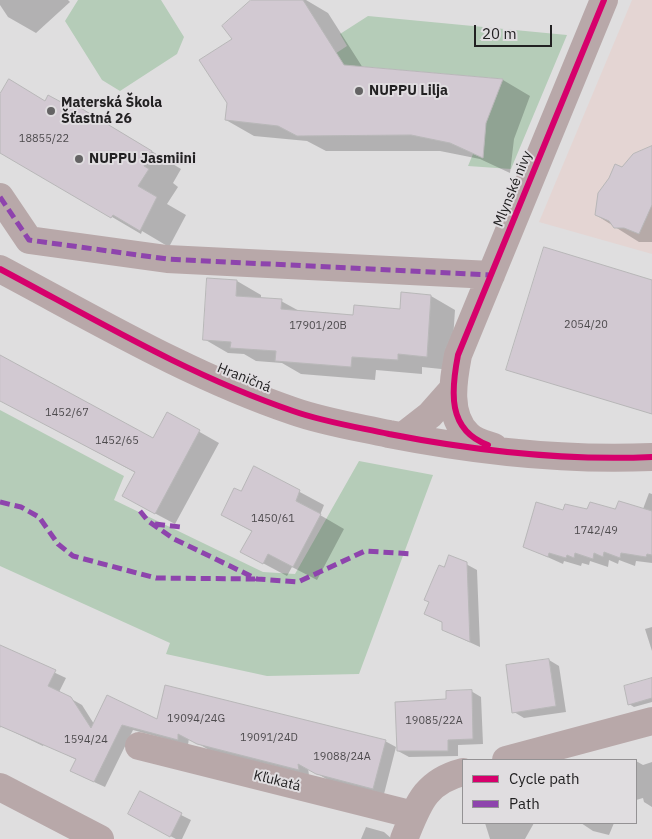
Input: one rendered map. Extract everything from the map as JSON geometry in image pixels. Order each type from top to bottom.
[{"type":"street","name":"Mlynské nivy","points":[[453,389],[458,355],[604,0]]},
{"type":"street","points":[[0,197],[29,240],[167,260],[491,275]]},
{"type":"street","name":"Hraničná","points":[[0,269],[218,382],[295,412],[455,446],[498,449],[525,455],[560,458],[652,457]]},
{"type":"street","points":[[403,436],[430,415],[453,389]]},
{"type":"street","name":"Hraničná","points":[[453,389],[456,410],[468,435],[498,449]]},
{"type":"street","points":[[510,759],[652,721]]},
{"type":"street","name":"Kľukatá","points":[[139,746],[409,827],[420,800],[428,790],[444,779],[462,772]]},
{"type":"street","points":[[0,787],[100,839]]},
{"type":"shaded area","points":[[632,0],[652,0],[652,254],[539,222]]},
{"type":"green space","points":[[78,0],[161,0],[184,37],[177,54],[120,91],[102,80],[65,21]]},
{"type":"green space","points":[[368,16],[567,35],[511,169],[468,166],[473,154],[483,158],[486,123],[503,79],[321,63],[347,46],[340,34]]},
{"type":"green space","points":[[0,410],[124,476],[114,500],[263,572],[295,574],[359,461],[433,475],[359,674],[267,676],[166,654],[170,643],[0,566]]},
{"type":"building","name":"NUPPU Lilja","points":[[251,0],[303,0],[344,65],[503,79],[486,123],[483,158],[450,143],[411,135],[297,136],[278,126],[225,120],[227,103],[199,60],[232,39],[222,26]]},
{"type":"building","name":"NUPPU Jasmiini","points":[[9,79],[45,101],[48,95],[61,102],[64,98],[152,151],[144,166],[149,169],[138,186],[157,197],[140,231],[113,215],[111,218],[0,153],[0,94]]},
{"type":"building","points":[[652,146],[652,205],[639,234],[624,228],[614,228],[609,221],[595,215],[598,193],[609,178],[615,164],[622,167],[633,154]]},
{"type":"building","points":[[544,247],[652,280],[652,414],[506,370]]},
{"type":"building","points":[[207,278],[237,280],[236,296],[282,299],[281,309],[353,315],[354,305],[400,309],[401,292],[431,295],[427,357],[398,354],[398,360],[352,357],[351,367],[275,361],[276,351],[230,348],[231,342],[203,340]]},
{"type":"building","points":[[0,355],[153,438],[167,412],[200,430],[155,514],[122,496],[135,472],[0,401]]},
{"type":"building","points":[[254,466],[300,490],[296,501],[321,514],[293,567],[268,554],[263,564],[240,552],[252,531],[221,515],[234,488],[241,491]]},
{"type":"building","points":[[619,501],[652,511],[652,555],[647,554],[646,557],[621,553],[620,558],[604,552],[603,557],[594,553],[593,559],[575,553],[574,558],[567,555],[566,558],[549,553],[548,557],[523,547],[536,502],[563,510],[565,504],[587,509],[590,502],[615,509]]},
{"type":"building","points":[[449,555],[467,562],[470,642],[442,630],[442,622],[424,614],[429,602],[424,600],[432,581],[439,565],[444,567]]},
{"type":"building","points":[[0,645],[56,670],[48,686],[71,697],[91,728],[107,695],[157,719],[165,685],[386,740],[373,789],[316,774],[298,764],[299,770],[197,744],[178,734],[178,740],[122,725],[94,782],[70,771],[76,759],[0,726]]},
{"type":"building","points":[[549,659],[556,706],[512,713],[506,665]]},
{"type":"building","points":[[652,678],[652,698],[628,705],[624,686]]},
{"type":"building","points":[[472,690],[473,739],[448,740],[448,751],[397,751],[395,702],[446,699],[446,691]]},
{"type":"building","points":[[140,791],[182,813],[170,837],[128,814]]},
{"type":"marked path","points":[[0,197],[29,240],[167,259],[491,275]]},
{"type":"marked path","points":[[0,502],[21,507],[39,517],[58,544],[73,556],[156,578],[255,579]]},
{"type":"marked path","points":[[140,511],[148,521],[174,539],[257,579],[298,582],[365,551],[413,554]]},
{"type":"marked path","points":[[155,524],[181,527]]},
{"type":"cycle path","points":[[488,445],[465,430],[455,408],[454,382],[458,355],[604,0]]},
{"type":"cycle path","points":[[0,269],[180,364],[255,397],[305,415],[389,434],[487,450],[553,456],[652,457]]},
{"type":"place","name":"NUPPU Lilja","points":[[359,91]]},
{"type":"place","name":"Materská Škola Šťastná 26","points":[[51,111]]},
{"type":"place","name":"NUPPU Jasmiini","points":[[79,159]]}]
